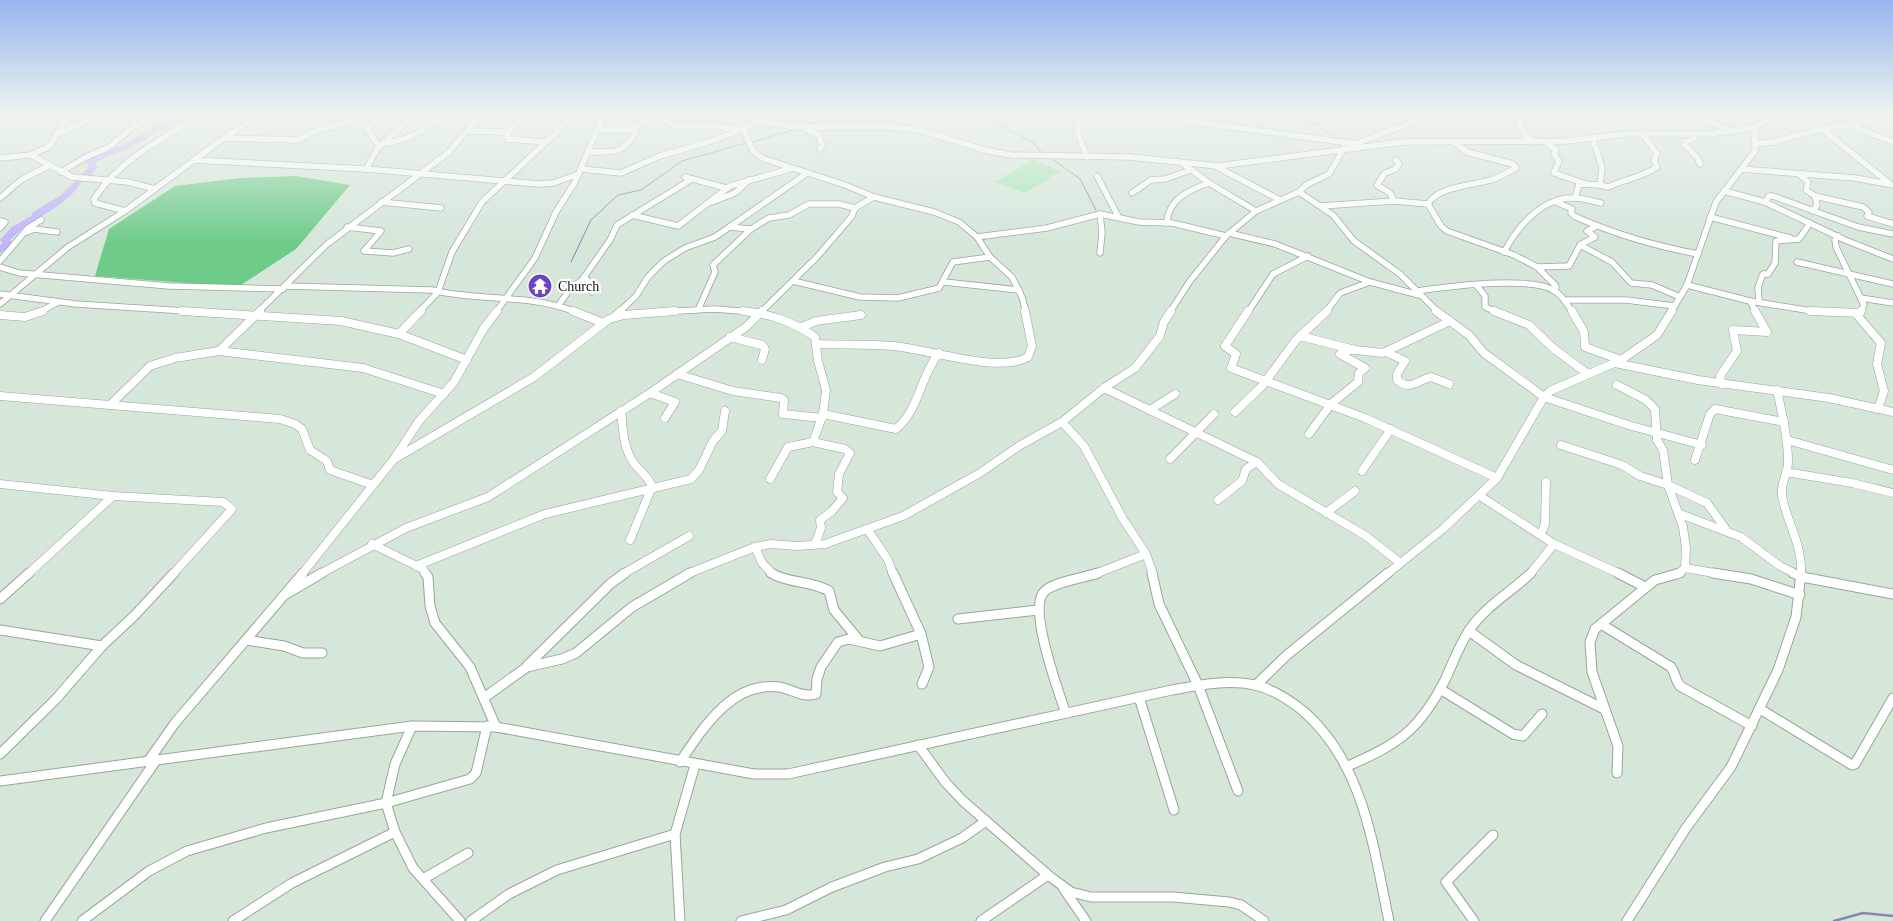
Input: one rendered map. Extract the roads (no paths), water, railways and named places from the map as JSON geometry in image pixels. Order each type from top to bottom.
[{"type":"street","points":[[34,157],[48,166],[81,179],[128,182],[156,189]]},
{"type":"street","points":[[61,172],[86,157]]},
{"type":"street","points":[[124,211],[104,207],[94,201],[100,186],[136,157]]},
{"type":"street","points":[[0,304],[68,247],[156,189],[197,157]]},
{"type":"street","points":[[366,169],[374,157]]},
{"type":"street","points":[[219,351],[326,245],[442,157]]},
{"type":"street","points":[[399,334],[438,292],[452,252],[482,202],[529,157]]},
{"type":"street","points":[[44,921],[153,760],[175,723],[373,485],[394,459],[419,421],[454,382],[484,328],[535,258],[542,238],[586,157]]},
{"type":"street","points":[[193,160],[366,169],[546,184],[580,171],[620,173],[658,157]]},
{"type":"street","points":[[762,157],[790,169],[846,185],[874,197],[946,216],[959,222],[977,236],[990,257],[1006,270],[1019,290],[1032,334],[1032,346],[1024,360],[1012,363],[987,362],[894,346],[817,344]]},
{"type":"street","points":[[1088,157],[1130,157],[1215,166],[1280,157]]},
{"type":"street","points":[[527,667],[569,657],[632,607],[693,570],[755,547],[771,544],[825,544],[903,516],[980,473],[1019,446],[1062,422],[1104,388],[1135,368],[1160,336],[1166,317],[1190,281],[1228,234],[1256,211],[1299,192],[1306,185],[1329,174],[1339,157]]},
{"type":"street","points":[[1428,204],[1432,197],[1440,193],[1487,182],[1516,168],[1513,164],[1488,157]]},
{"type":"street","points":[[1556,157],[1559,161],[1554,174],[1583,183],[1611,186],[1622,180],[1642,177],[1657,168],[1654,160],[1656,157]]},
{"type":"street","points":[[1599,157],[1602,168],[1600,185]]},
{"type":"street","points":[[1697,157],[1700,164]]},
{"type":"street","points":[[1256,685],[1287,655],[1399,562],[1444,528],[1480,496],[1497,478],[1544,397],[1550,391],[1618,361],[1656,335],[1687,285],[1710,217],[1724,191],[1750,157]]},
{"type":"street","points":[[1857,157],[1892,185]]},
{"type":"street","points":[[1394,201],[1390,193],[1377,186],[1383,171],[1395,170],[1400,163],[1396,160]]},
{"type":"street","points":[[1182,163],[1209,183],[1256,211]]},
{"type":"street","points":[[0,198],[28,176],[48,166]]},
{"type":"street","points":[[1215,166],[1280,200]]},
{"type":"street","points":[[632,215],[678,226],[697,214],[703,206],[726,188],[750,179],[790,169]]},
{"type":"street","points":[[1741,169],[1772,174],[1845,176],[1892,185]]},
{"type":"street","points":[[1132,193],[1151,180],[1191,170]]},
{"type":"street","points":[[614,317],[636,296],[648,277],[664,262],[686,248],[715,237],[806,174]]},
{"type":"street","points":[[1799,174],[1808,182],[1806,190],[1815,196],[1863,208],[1869,212],[1867,216],[1893,224]]},
{"type":"street","points":[[685,176],[726,188]]},
{"type":"street","points":[[1097,176],[1103,191],[1111,198],[1118,216]]},
{"type":"street","points":[[558,306],[570,289],[584,277],[610,240],[615,228],[632,215],[692,179]]},
{"type":"street","points":[[703,206],[735,192],[750,179]]},
{"type":"street","points":[[1167,223],[1167,214],[1176,200],[1194,188],[1209,183]]},
{"type":"street","points":[[1575,198],[1579,184],[1583,183]]},
{"type":"street","points":[[1724,191],[1765,202],[1891,258],[1893,251]]},
{"type":"street","points":[[1299,192],[1337,219],[1354,241],[1390,266],[1450,321],[1469,335],[1484,353],[1544,397],[1628,425],[1702,444]]},
{"type":"street","points":[[1765,202],[1769,196],[1773,196],[1858,227],[1893,234]]},
{"type":"street","points":[[1813,210],[1816,206],[1815,196]]},
{"type":"street","points":[[282,596],[372,544],[432,518],[488,498],[650,393],[761,314],[832,242],[852,216],[855,208],[874,197]]},
{"type":"street","points":[[1504,252],[1512,235],[1529,217],[1556,202],[1575,198],[1601,203]]},
{"type":"street","points":[[1321,206],[1394,201],[1428,204]]},
{"type":"street","points":[[381,202],[441,208]]},
{"type":"street","points":[[1556,202],[1570,207],[1573,210],[1572,214],[1596,226],[1657,245],[1698,254]]},
{"type":"street","points":[[699,308],[715,272],[713,264],[751,229],[764,220],[789,215],[806,204],[839,204],[855,208]]},
{"type":"street","points":[[1428,204],[1441,226],[1447,231],[1504,252],[1537,267],[1553,281],[1556,286],[1554,291]]},
{"type":"street","points":[[977,236],[1047,228],[1100,214],[1118,216],[1139,222],[1167,223],[1275,244],[1370,282],[1418,293],[1452,286],[1533,284],[1554,291],[1564,300],[1582,329],[1585,347],[1618,361],[1722,384],[1777,390],[1893,412]]},
{"type":"street","points":[[1100,214],[1102,233],[1100,253]]},
{"type":"street","points":[[1710,217],[1793,239]]},
{"type":"street","points":[[0,261],[28,228],[41,220]]},
{"type":"street","points":[[0,221],[5,222],[2,231]]},
{"type":"street","points":[[1759,302],[1758,287],[1763,274],[1768,274],[1775,263],[1776,241],[1799,239],[1810,223]]},
{"type":"street","points":[[1537,267],[1566,268],[1580,245],[1594,238],[1587,232],[1596,226]]},
{"type":"street","points":[[348,227],[381,230],[364,252],[393,253],[409,249]]},
{"type":"street","points":[[729,227],[751,229]]},
{"type":"street","points":[[26,232],[34,230],[57,232]]},
{"type":"street","points":[[1687,285],[1759,302],[1824,313],[1857,315],[1864,309],[1835,244],[1838,236]]},
{"type":"street","points":[[1580,245],[1612,262],[1631,283],[1652,285],[1680,297]]},
{"type":"street","points":[[1308,256],[1273,274],[1225,346],[1236,354],[1231,368],[1265,382],[1331,404],[1391,429],[1497,478]]},
{"type":"street","points":[[793,281],[860,297],[898,298],[939,288],[944,282],[953,262],[990,257]]},
{"type":"street","points":[[1797,262],[1893,284]]},
{"type":"street","points":[[0,267],[18,273],[169,286],[284,287],[438,292],[452,295],[506,297],[558,306],[603,322]]},
{"type":"street","points":[[584,277],[595,288],[592,292]]},
{"type":"street","points":[[944,282],[1019,290]]},
{"type":"street","points":[[1235,412],[1265,382],[1279,360],[1300,336],[1331,307],[1340,293],[1370,282]]},
{"type":"street","points":[[1477,286],[1485,296],[1485,307],[1529,325],[1553,348],[1588,374]]},
{"type":"street","points":[[0,294],[58,302],[341,321],[399,334],[467,360]]},
{"type":"street","points":[[1860,298],[1893,303]]},
{"type":"street","points":[[1564,300],[1617,299],[1675,306]]},
{"type":"street","points":[[1722,384],[1720,376],[1737,351],[1733,330],[1767,332],[1750,300]]},
{"type":"street","points":[[0,315],[25,318],[36,315],[58,302]]},
{"type":"street","points":[[394,459],[539,374],[603,322],[614,317],[699,308],[761,314],[786,320],[802,327],[815,337],[818,361],[826,390],[822,416],[813,442]]},
{"type":"street","points":[[802,327],[816,321],[861,315]]},
{"type":"street","points":[[1857,315],[1863,326],[1881,343],[1877,364],[1884,391],[1878,409]]},
{"type":"street","points":[[1300,336],[1368,354],[1386,352],[1450,321]]},
{"type":"street","points":[[730,337],[762,345],[765,349],[762,360]]},
{"type":"street","points":[[1309,434],[1331,404],[1358,382],[1359,373],[1365,368],[1342,357],[1340,354],[1352,349]]},
{"type":"street","points":[[110,405],[150,366],[175,358],[219,351],[363,368],[444,394]]},
{"type":"street","points":[[1386,352],[1405,361],[1396,374],[1397,380],[1402,384],[1413,386],[1431,377],[1449,384]]},
{"type":"street","points":[[677,374],[726,391],[761,397],[779,396],[784,400],[783,414],[822,416],[896,429],[914,407],[927,368],[939,353]]},
{"type":"street","points":[[1616,773],[1618,746],[1604,709],[1589,651],[1591,636],[1601,624],[1645,587],[1655,580],[1677,575],[1685,568],[1687,555],[1680,514],[1668,485],[1663,446],[1657,440],[1656,409],[1646,400],[1617,385]]},
{"type":"street","points":[[1104,388],[1198,432],[1256,462],[1278,484],[1366,536],[1399,562]]},
{"type":"street","points":[[1627,921],[1686,828],[1731,766],[1778,670],[1796,617],[1802,577],[1801,551],[1782,495],[1782,483],[1786,472],[1787,440],[1777,390]]},
{"type":"street","points":[[650,393],[675,402],[665,418]]},
{"type":"street","points":[[1150,410],[1175,394]]},
{"type":"street","points":[[0,396],[280,419],[298,425],[303,430],[308,449],[312,454],[328,461],[330,470],[373,485]]},
{"type":"street","points":[[1695,460],[1702,444],[1710,414],[1715,409],[1784,422]]},
{"type":"street","points":[[621,411],[626,446],[632,461],[649,478],[652,486],[644,509],[634,525],[630,540]]},
{"type":"street","points":[[416,566],[545,514],[652,486],[684,482],[691,479],[699,470],[713,441],[722,431],[724,411]]},
{"type":"street","points":[[1170,459],[1214,414]]},
{"type":"street","points":[[1062,422],[1084,446],[1123,519],[1146,554],[1153,574],[1159,604],[1198,686],[1238,791]]},
{"type":"street","points":[[1362,470],[1391,429]]},
{"type":"street","points":[[1787,440],[1893,470]]},
{"type":"street","points":[[770,479],[788,447],[813,442],[850,450],[850,454],[839,474],[838,492],[843,498],[832,511],[820,520],[821,528],[815,544]]},
{"type":"street","points":[[1562,445],[1622,465],[1640,476],[1668,485],[1708,503],[1715,518],[1729,531]]},
{"type":"street","points":[[1218,500],[1242,481],[1246,468],[1256,462]]},
{"type":"street","points":[[1786,472],[1852,483],[1893,493]]},
{"type":"street","points":[[1541,534],[1545,524],[1546,482]]},
{"type":"street","points":[[0,484],[113,496],[223,502],[232,509],[135,615],[102,646],[56,699],[0,754]]},
{"type":"street","points":[[1326,513],[1355,491]]},
{"type":"street","points":[[0,599],[113,496]]},
{"type":"street","points":[[1480,496],[1554,544],[1611,569],[1645,587]]},
{"type":"street","points":[[1680,514],[1729,531],[1763,551],[1780,566],[1802,577],[1893,594]]},
{"type":"street","points":[[868,530],[888,560],[899,590],[921,634],[929,668],[922,684]]},
{"type":"street","points":[[485,697],[527,667],[610,584],[631,568],[689,536]]},
{"type":"street","points":[[82,921],[150,871],[187,851],[266,828],[386,803],[472,778],[476,773],[491,726],[485,697],[470,667],[435,622],[430,606],[428,577],[423,569],[372,544]]},
{"type":"street","points":[[1348,766],[1395,744],[1415,724],[1440,690],[1469,631],[1500,596],[1509,593],[1536,571],[1554,544]]},
{"type":"street","points":[[755,547],[762,563],[770,574],[783,579],[818,585],[829,591],[834,610],[858,640]]},
{"type":"street","points":[[1065,711],[1038,610],[1042,593],[1054,585],[1080,579],[1146,554]]},
{"type":"street","points":[[1685,568],[1751,579],[1800,595]]},
{"type":"street","points":[[958,619],[1038,610]]},
{"type":"street","points":[[1601,624],[1671,667],[1676,673],[1676,681],[1680,686],[1752,726]]},
{"type":"street","points":[[0,630],[102,646]]},
{"type":"street","points":[[1469,631],[1497,654],[1514,664],[1604,709]]},
{"type":"street","points":[[680,762],[701,732],[726,705],[764,687],[780,687],[812,695],[818,690],[817,680],[832,647],[843,639],[848,637],[869,646],[878,647],[921,634]]},
{"type":"street","points":[[246,640],[284,646],[302,653],[322,653]]},
{"type":"street","points":[[0,781],[412,726],[491,726],[695,765],[754,774],[801,773],[1065,711],[1198,686],[1230,683],[1256,685],[1275,693],[1304,713],[1323,732],[1348,766],[1373,847],[1389,921]]},
{"type":"street","points":[[1440,690],[1513,734],[1523,736],[1542,714]]},
{"type":"street","points":[[1139,697],[1174,810]]},
{"type":"street","points":[[1760,709],[1852,765],[1855,764],[1893,698]]},
{"type":"street","points":[[412,726],[395,764],[386,803],[395,832],[405,854],[423,879],[460,921]]},
{"type":"street","points":[[918,745],[946,783],[986,821],[1062,886],[1082,896],[1092,897],[1173,897],[1229,902],[1247,909],[1264,921]]},
{"type":"street","points":[[680,921],[675,834],[695,765]]},
{"type":"street","points":[[741,921],[786,910],[832,887],[885,867],[918,859],[962,838],[986,821]]},
{"type":"street","points":[[233,921],[292,883],[395,832]]},
{"type":"street","points":[[471,921],[509,894],[557,870],[675,834]]},
{"type":"street","points":[[1474,921],[1446,882],[1493,834]]},
{"type":"street","points":[[423,879],[468,853]]},
{"type":"street","points":[[981,921],[1048,875]]},
{"type":"street","points":[[1062,886],[1086,921]]},
{"type":"waterway","points":[[84,177],[93,167],[90,162],[99,157]]},
{"type":"waterway","points":[[571,262],[591,220],[618,195],[641,190],[682,161],[696,157]]},
{"type":"waterway","points":[[1051,158],[1080,179],[1096,210]]},
{"type":"waterway","points":[[0,250],[8,244],[5,240],[12,233],[36,217],[36,214],[64,197],[79,180]]},
{"type":"waterway","points":[[1834,921],[1863,913],[1893,916]]},
{"type":"place","name":"Church","points":[[540,286]]}]
